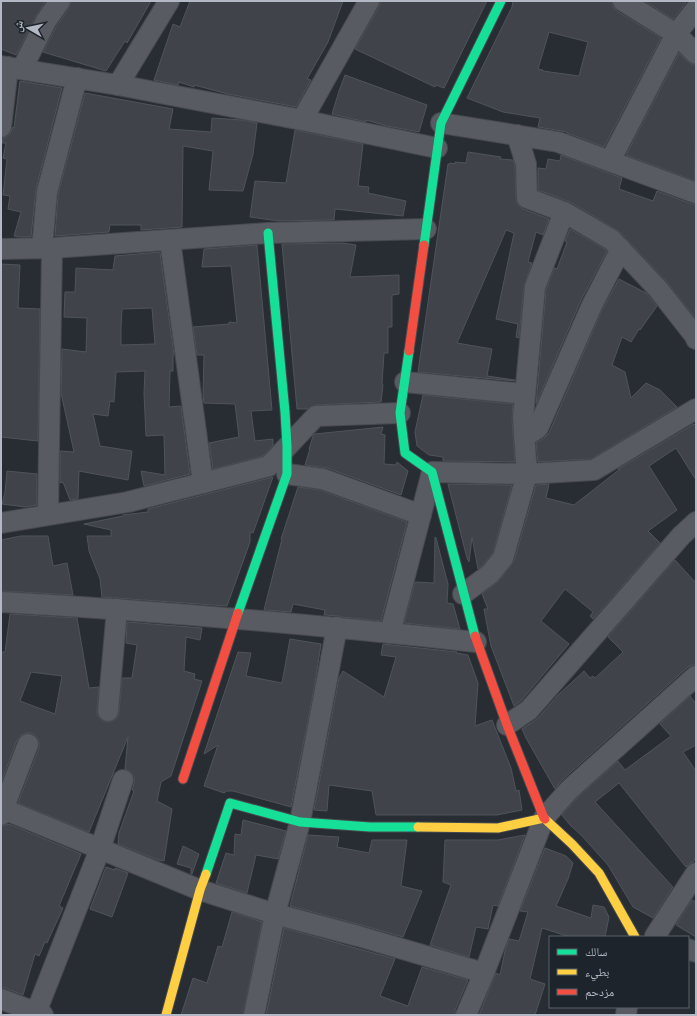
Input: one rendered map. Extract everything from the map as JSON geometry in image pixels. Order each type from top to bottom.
[{"type":"street","points":[[1,127],[10,67],[60,1]]},
{"type":"street","points":[[118,85],[169,1]]},
{"type":"street","points":[[302,120],[368,1]]},
{"type":"street","points":[[501,1],[441,122],[400,413],[405,453],[432,472],[526,474],[594,470],[696,409]]},
{"type":"street","points":[[623,1],[676,34],[696,54]]},
{"type":"street","points":[[610,161],[676,34],[696,9]]},
{"type":"street","points":[[10,67],[118,85],[302,120],[437,148]]},
{"type":"street","points":[[48,514],[47,192],[77,78]]},
{"type":"street","points":[[441,122],[558,142],[696,193]]},
{"type":"street","points":[[517,135],[526,164],[527,198],[564,212],[612,240],[658,290],[696,339]]},
{"type":"street","points":[[464,594],[490,574],[503,558],[526,474],[523,418],[535,287],[564,212]]},
{"type":"street","points":[[1,249],[47,248],[268,233],[426,229]]},
{"type":"street","points":[[183,779],[236,619],[287,474],[284,404],[268,233]]},
{"type":"street","points":[[170,240],[203,483]]},
{"type":"street","points":[[524,436],[538,428],[592,304],[621,249]]},
{"type":"street","points":[[405,382],[525,394]]},
{"type":"street","points":[[1,522],[128,502],[268,466],[316,416],[400,413]]},
{"type":"street","points":[[390,633],[432,472]]},
{"type":"street","points":[[432,472],[476,642],[544,818],[572,844],[599,873],[634,936]]},
{"type":"street","points":[[287,474],[323,479],[421,515]]},
{"type":"street","points":[[507,725],[529,710],[681,536],[696,522]]},
{"type":"street","points":[[1,602],[117,609],[337,627],[476,642]]},
{"type":"street","points":[[108,711],[117,609]]},
{"type":"street","points":[[254,1015],[275,914],[300,822],[337,627]]},
{"type":"street","points":[[466,1015],[484,973],[544,818],[570,789],[696,676]]},
{"type":"street","points":[[28,744],[2,811],[200,890],[275,914],[358,936],[484,973]]},
{"type":"street","points":[[1,999],[38,1014],[100,849],[123,780]]},
{"type":"street","points":[[166,1015],[200,890],[230,803],[300,822],[370,827],[498,828],[544,818]]},
{"type":"street","points":[[653,936],[696,873]]},
{"type":"building","points":[[1,1],[46,1],[36,16],[16,55],[1,49]]},
{"type":"building","points":[[71,1],[151,1],[127,43],[125,41],[106,71],[43,52],[56,27],[69,8]]},
{"type":"building","points":[[190,1],[343,1],[328,42],[307,79],[311,80],[296,107],[228,94],[194,85],[194,87],[179,82],[178,85],[154,80],[173,24],[180,27]]},
{"type":"building","points":[[380,1],[487,1],[444,88],[436,85],[435,87],[355,49],[379,7]]},
{"type":"building","points":[[513,1],[612,1],[613,7],[617,11],[661,38],[604,147],[567,132],[538,127],[540,118],[503,112],[467,98],[512,7]],"holes":[[[549,32],[588,42],[579,76],[538,69]]]},
{"type":"building","points":[[645,1],[684,1],[686,3],[673,19]]},
{"type":"building","points":[[679,53],[688,62],[696,65],[695,181],[626,155]]},
{"type":"building","points":[[345,75],[427,105],[419,132],[332,114]]},
{"type":"building","points":[[20,81],[62,88],[36,189],[31,237],[14,236],[21,212],[8,209],[10,196],[3,195],[7,159],[3,158],[6,143],[2,143],[3,138],[10,134],[13,127],[14,128]]},
{"type":"building","points":[[85,93],[173,109],[169,129],[211,132],[212,118],[242,120],[257,123],[253,154],[243,191],[209,190],[213,151],[183,146],[182,227],[141,230],[141,225],[110,225],[109,232],[55,236],[58,194]]},
{"type":"building","points":[[295,130],[363,144],[358,186],[369,187],[368,193],[406,201],[403,216],[335,209],[334,220],[279,221],[250,217],[255,181],[286,183]]},
{"type":"building","points":[[468,152],[501,157],[500,159],[513,160],[515,166],[517,204],[523,209],[549,219],[543,235],[536,232],[528,262],[532,263],[524,286],[519,338],[516,337],[518,324],[496,319],[514,233],[506,230],[457,343],[492,349],[487,376],[515,381],[418,372],[448,164],[455,164],[455,162],[466,163]]},
{"type":"building","points":[[561,155],[622,178],[619,189],[653,201],[657,191],[692,204],[696,204],[696,319],[666,281],[620,232],[570,202],[538,190],[538,168],[546,169],[548,159],[560,161]]},
{"type":"building","points":[[570,229],[607,251],[581,300],[536,404],[546,290],[554,268],[557,269]]},
{"type":"building","points":[[343,243],[356,245],[350,277],[399,275],[399,294],[392,295],[392,327],[388,327],[388,353],[384,353],[381,402],[316,405],[307,409],[297,409],[282,244]]},
{"type":"building","points":[[257,245],[272,410],[251,411],[255,441],[273,439],[273,445],[263,456],[213,469],[209,443],[239,437],[235,404],[204,403],[204,355],[197,355],[193,327],[229,324],[229,322],[237,323],[231,266],[202,267],[204,249]]},
{"type":"building","points":[[160,252],[174,355],[173,371],[170,371],[169,407],[181,406],[190,474],[144,486],[141,471],[165,475],[164,435],[146,436],[144,393],[145,371],[116,372],[114,402],[110,401],[108,416],[93,414],[100,446],[132,451],[128,480],[79,471],[78,499],[70,500],[63,482],[60,483],[60,451],[74,452],[61,393],[62,349],[86,352],[87,318],[64,317],[65,292],[75,292],[76,268],[113,270],[115,256]],"holes":[[[152,308],[155,344],[121,345],[122,309]]]},
{"type":"building","points":[[1,264],[20,265],[18,308],[40,309],[38,441],[1,437]]},
{"type":"building","points":[[619,279],[646,293],[657,306],[631,342],[622,337],[612,365],[625,372],[631,398],[646,383],[660,390],[677,407],[591,459],[538,462],[536,443],[549,433],[602,310]]},
{"type":"building","points":[[423,395],[513,404],[512,419],[515,462],[443,461],[443,457],[429,455],[417,446],[415,432]]},
{"type":"building","points":[[694,424],[696,426],[696,480],[676,448],[649,466],[677,510],[648,531],[660,543],[593,619],[590,616],[593,612],[565,589],[541,621],[569,644],[521,701],[514,706],[491,646],[484,609],[488,609],[482,594],[499,581],[514,561],[536,485],[549,484],[546,498],[574,505],[620,469],[618,469]]},
{"type":"building","points":[[383,427],[381,434],[385,435],[384,464],[396,465],[397,462],[408,471],[401,495],[327,468],[305,465],[313,436],[315,434]]},
{"type":"building","points":[[7,471],[37,474],[37,505],[25,507],[2,504]]},
{"type":"building","points":[[273,477],[253,533],[250,532],[250,542],[227,606],[102,597],[100,579],[89,551],[87,536],[111,536],[111,530],[84,524],[123,515],[148,512],[148,509]]},
{"type":"building","points":[[448,484],[512,485],[493,553],[478,569],[472,537],[469,562],[467,558]]},
{"type":"building","points":[[298,487],[320,490],[407,522],[381,621],[324,615],[325,610],[293,604],[291,612],[264,610],[281,539]]},
{"type":"building","points":[[21,536],[48,536],[53,566],[67,563],[73,595],[1,591],[1,540]]},
{"type":"building","points":[[435,537],[448,584],[447,603],[453,604],[460,629],[404,623],[415,582],[434,583]]},
{"type":"building","points":[[675,560],[696,583],[696,665],[688,667],[562,780],[555,789],[522,729],[538,718],[558,695],[584,671],[590,678],[593,676],[595,678],[623,652],[608,637]]},
{"type":"building","points":[[10,614],[77,618],[89,688],[99,687],[97,715],[102,721],[107,722],[113,721],[118,717],[122,678],[132,678],[137,645],[126,643],[127,622],[202,628],[200,640],[186,637],[184,671],[195,674],[194,679],[202,681],[171,776],[161,782],[157,801],[172,809],[164,861],[118,844],[119,833],[134,791],[132,790],[134,777],[131,772],[125,769],[128,737],[89,832],[18,803],[39,748],[37,737],[32,733],[21,735],[17,740],[1,783],[1,652],[5,652]],"holes":[[[31,672],[62,676],[55,714],[20,701]]]},
{"type":"building","points":[[290,639],[321,644],[314,689],[291,807],[233,791],[227,791],[224,793],[204,786],[218,745],[204,754],[238,652],[251,653],[246,676],[282,683]]},
{"type":"building","points":[[383,644],[457,652],[456,653],[468,655],[478,683],[475,726],[492,720],[511,768],[516,791],[519,790],[522,810],[497,815],[376,815],[372,791],[329,785],[327,811],[314,810],[339,678],[343,671],[384,697],[396,657],[381,655]]},
{"type":"building","points":[[690,696],[696,704],[696,745],[683,752],[696,771],[696,857],[693,862],[686,867],[619,783],[595,802],[673,887],[653,918],[633,907],[608,865],[562,815],[578,797],[618,761],[625,770],[671,736],[660,724]]},
{"type":"building","points":[[243,820],[286,831],[278,859],[256,855],[247,893],[216,883],[226,853],[234,855],[235,834],[241,835]]},
{"type":"building","points":[[9,824],[81,854],[59,906],[63,908],[47,943],[45,942],[39,956],[35,954],[23,995],[5,988],[1,988],[1,826]]},
{"type":"building","points":[[308,835],[339,837],[337,847],[369,853],[372,840],[407,840],[401,886],[422,891],[403,937],[290,906]]},
{"type":"building","points":[[525,835],[498,906],[493,905],[488,929],[476,927],[469,957],[430,945],[451,885],[443,882],[445,840],[498,840]]},
{"type":"building","points":[[183,846],[199,854],[192,874],[191,868],[177,864]]},
{"type":"building","points":[[545,848],[566,856],[573,863],[568,879],[556,906],[591,918],[593,905],[604,907],[609,917],[605,936],[567,936],[542,928],[530,979],[545,984],[535,1015],[479,1015],[496,973],[500,975],[509,939],[519,941],[528,912],[520,911]]},
{"type":"building","points":[[106,867],[115,870],[115,868],[128,873],[112,917],[90,909]]},
{"type":"building","points":[[692,900],[696,902],[696,937],[676,925]]},
{"type":"building","points":[[232,912],[262,922],[243,1015],[181,1015],[193,978],[207,983],[218,946],[222,947]]},
{"type":"building","points":[[284,928],[395,959],[380,996],[408,1006],[422,967],[468,980],[455,1010],[455,1015],[266,1015]]},
{"type":"traffic: fast","points":[[424,245],[441,123],[501,1]]},
{"type":"traffic: fast","points":[[238,613],[287,474],[285,412],[268,233]]},
{"type":"traffic: fast","points":[[409,351],[400,413],[405,453],[432,472],[475,636]]},
{"type":"traffic: fast","points":[[206,874],[230,803],[300,822],[370,827],[418,827]]},
{"type":"traffic: slow","points":[[418,827],[498,828],[544,818]]},
{"type":"traffic: slow","points":[[545,819],[572,844],[599,873],[634,936]]},
{"type":"traffic: slow","points":[[166,1015],[200,890],[206,874]]},
{"type":"traffic: jam","points":[[409,351],[424,245]]},
{"type":"traffic: jam","points":[[183,779],[238,613]]},
{"type":"traffic: jam","points":[[475,636],[507,725],[545,819]]}]
